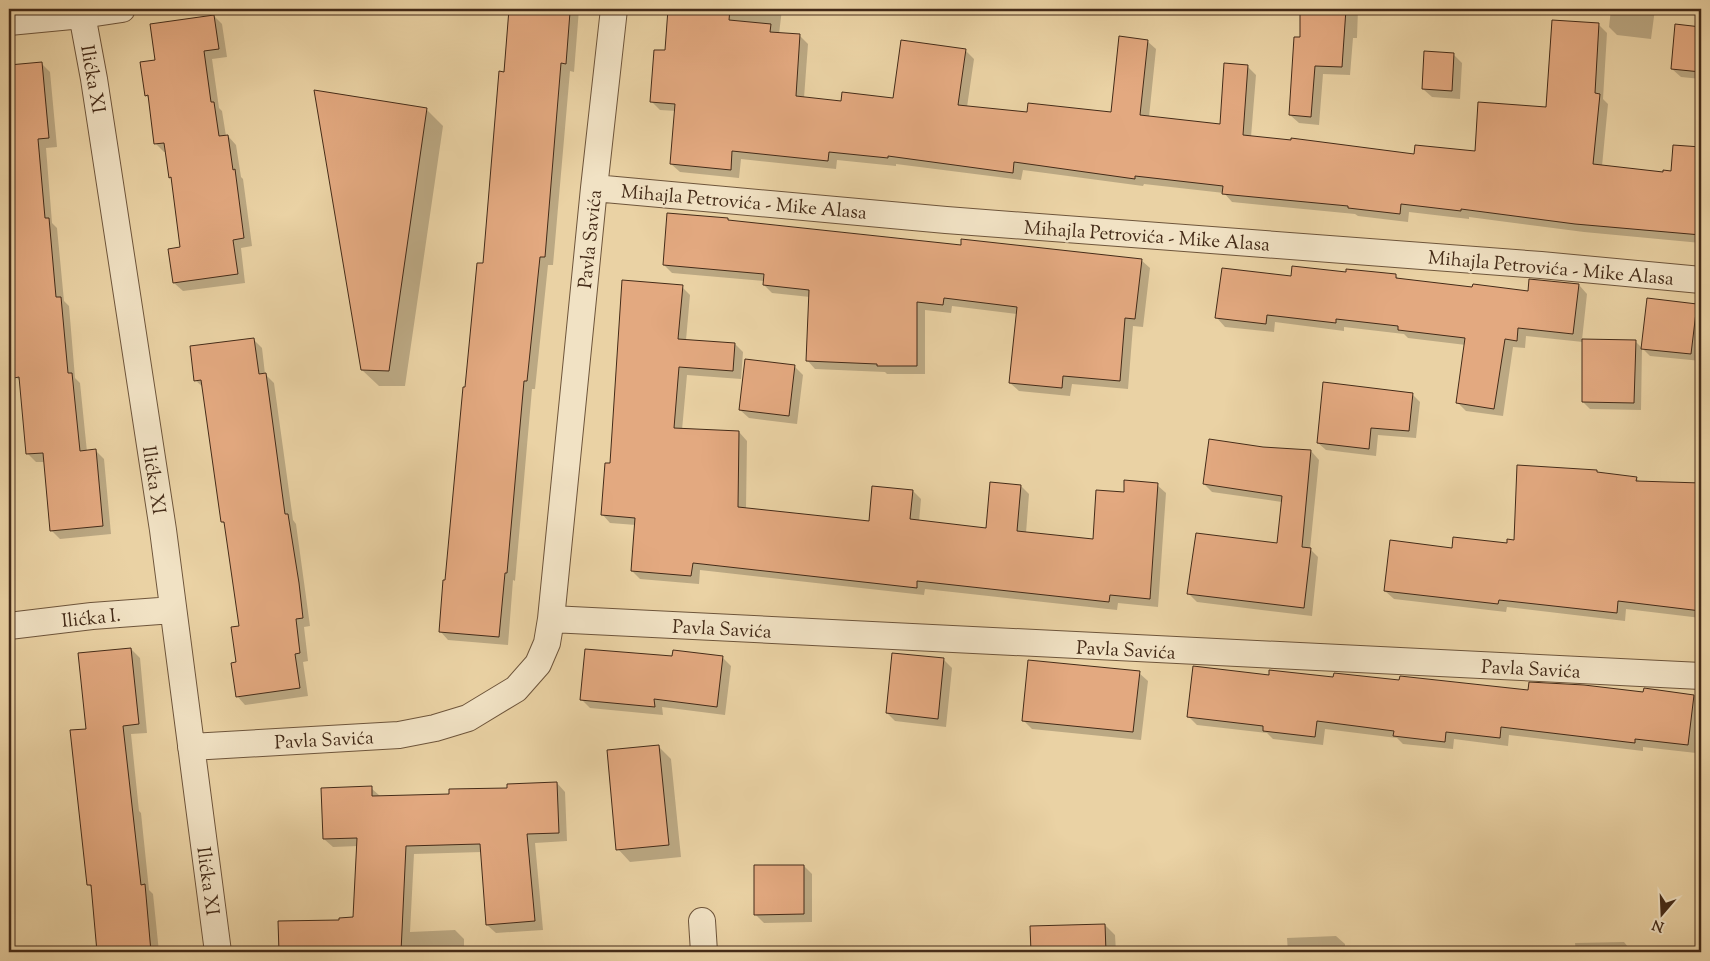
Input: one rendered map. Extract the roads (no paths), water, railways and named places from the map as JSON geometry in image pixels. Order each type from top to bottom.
[{"type":"street","points":[[9,22],[82,12],[122,9]]},
{"type":"street","name":"Pavla Savića","points":[[191,747],[398,735],[435,728],[468,718],[516,689],[538,664],[547,643],[551,620],[594,188],[614,9]]},
{"type":"street","name":"Ilićka XI","points":[[82,12],[94,79],[163,530],[218,952]]},
{"type":"street","name":"Mihajla Petrovića - Mike Alasa","points":[[594,188],[946,220],[1541,265],[1701,280]]},
{"type":"street","name":"Ilićka I.","points":[[9,626],[92,616],[174,610]]},
{"type":"street","name":"Pavla Savića","points":[[551,620],[1701,676]]},
{"type":"street","points":[[702,921],[704,952]]}]
